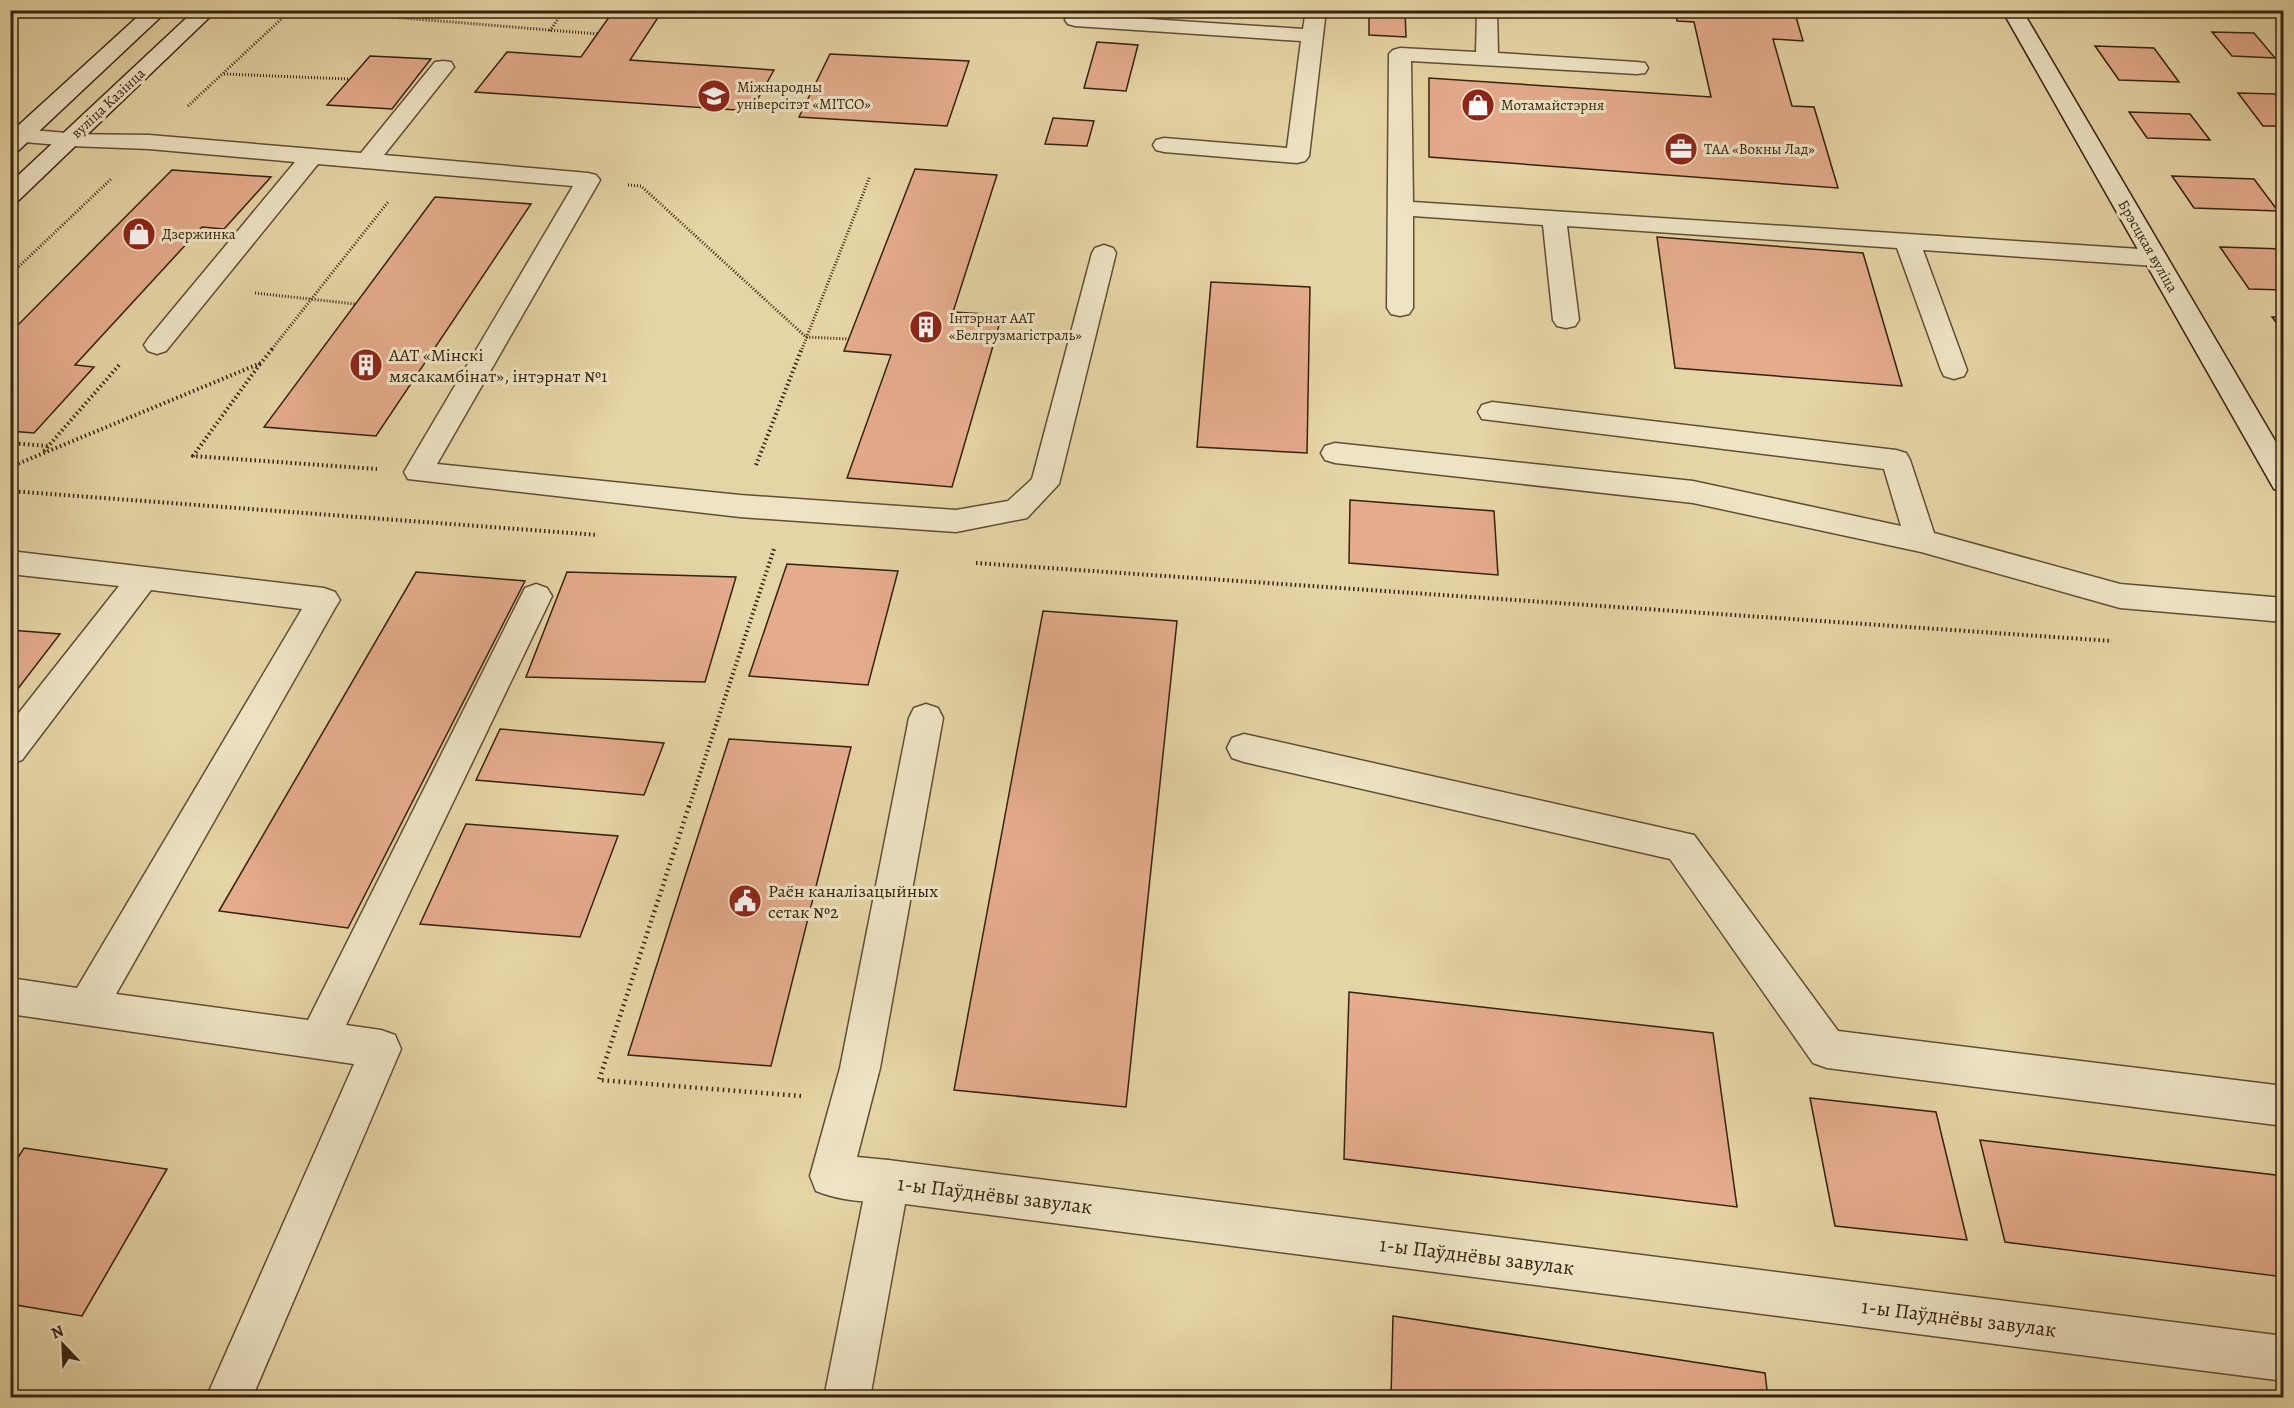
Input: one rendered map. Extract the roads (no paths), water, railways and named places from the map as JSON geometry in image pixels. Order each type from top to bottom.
[{"type":"street","name":"вуліца Казінца","points":[[16,141],[158,10]]},
{"type":"street","name":"вуліца Казінца","points":[[10,196],[207,10]]},
{"type":"street","points":[[1078,10],[1075,20],[1312,36]]},
{"type":"street","points":[[1164,146],[1297,156],[1316,10]]},
{"type":"street","points":[[1487,10],[1487,59]]},
{"type":"street","name":"Брэсцкая вуліца","points":[[2012,10],[2283,482]]},
{"type":"street","points":[[1400,308],[1400,54],[1637,68]]},
{"type":"street","points":[[367,161],[443,68]]},
{"type":"street","points":[[16,141],[70,138],[588,180],[418,472],[740,506],[956,521],[1017,510],[1045,484],[1104,253]]},
{"type":"street","points":[[157,345],[312,156]]},
{"type":"street","points":[[1401,208],[2155,258]]},
{"type":"street","points":[[1554,218],[1566,320]]},
{"type":"street","points":[[1907,241],[1954,370]]},
{"type":"street","points":[[1492,412],[1896,460],[1921,541]]},
{"type":"street","points":[[1335,453],[1693,492],[1921,541],[2120,596],[2283,610]]},
{"type":"street","points":[[10,562],[324,600],[87,1008]]},
{"type":"street","points":[[10,750],[143,578]]},
{"type":"street","points":[[319,1040],[536,596]]},
{"type":"street","points":[[888,1181],[831,1176],[860,1068],[926,718]]},
{"type":"street","points":[[1244,748],[1681,846],[1827,1049],[2283,1106]]},
{"type":"street","points":[[10,996],[381,1049],[229,1398]]},
{"type":"street","name":"1-ы Паўднёвы завулак","points":[[847,1398],[888,1181],[2283,1359]]},
{"type":"place","name":"Міжнародны універсітэт «МІТСО»","points":[[714,96]]},
{"type":"place","name":"Мотамайстэрня","points":[[1478,105]]},
{"type":"place","name":"ТАА «Вокны Лад»","points":[[1681,149]]},
{"type":"place","name":"Дзержинка","points":[[139,234]]},
{"type":"place","name":"Інтэрнат ААТ «Белгрузмагістраль»","points":[[926,327]]},
{"type":"place","name":"ААТ «Мінскі мясакамбінат», інтэрнат №1","points":[[366,365]]},
{"type":"place","name":"Раён каналізацыйных сетак №2","points":[[745,901]]}]
